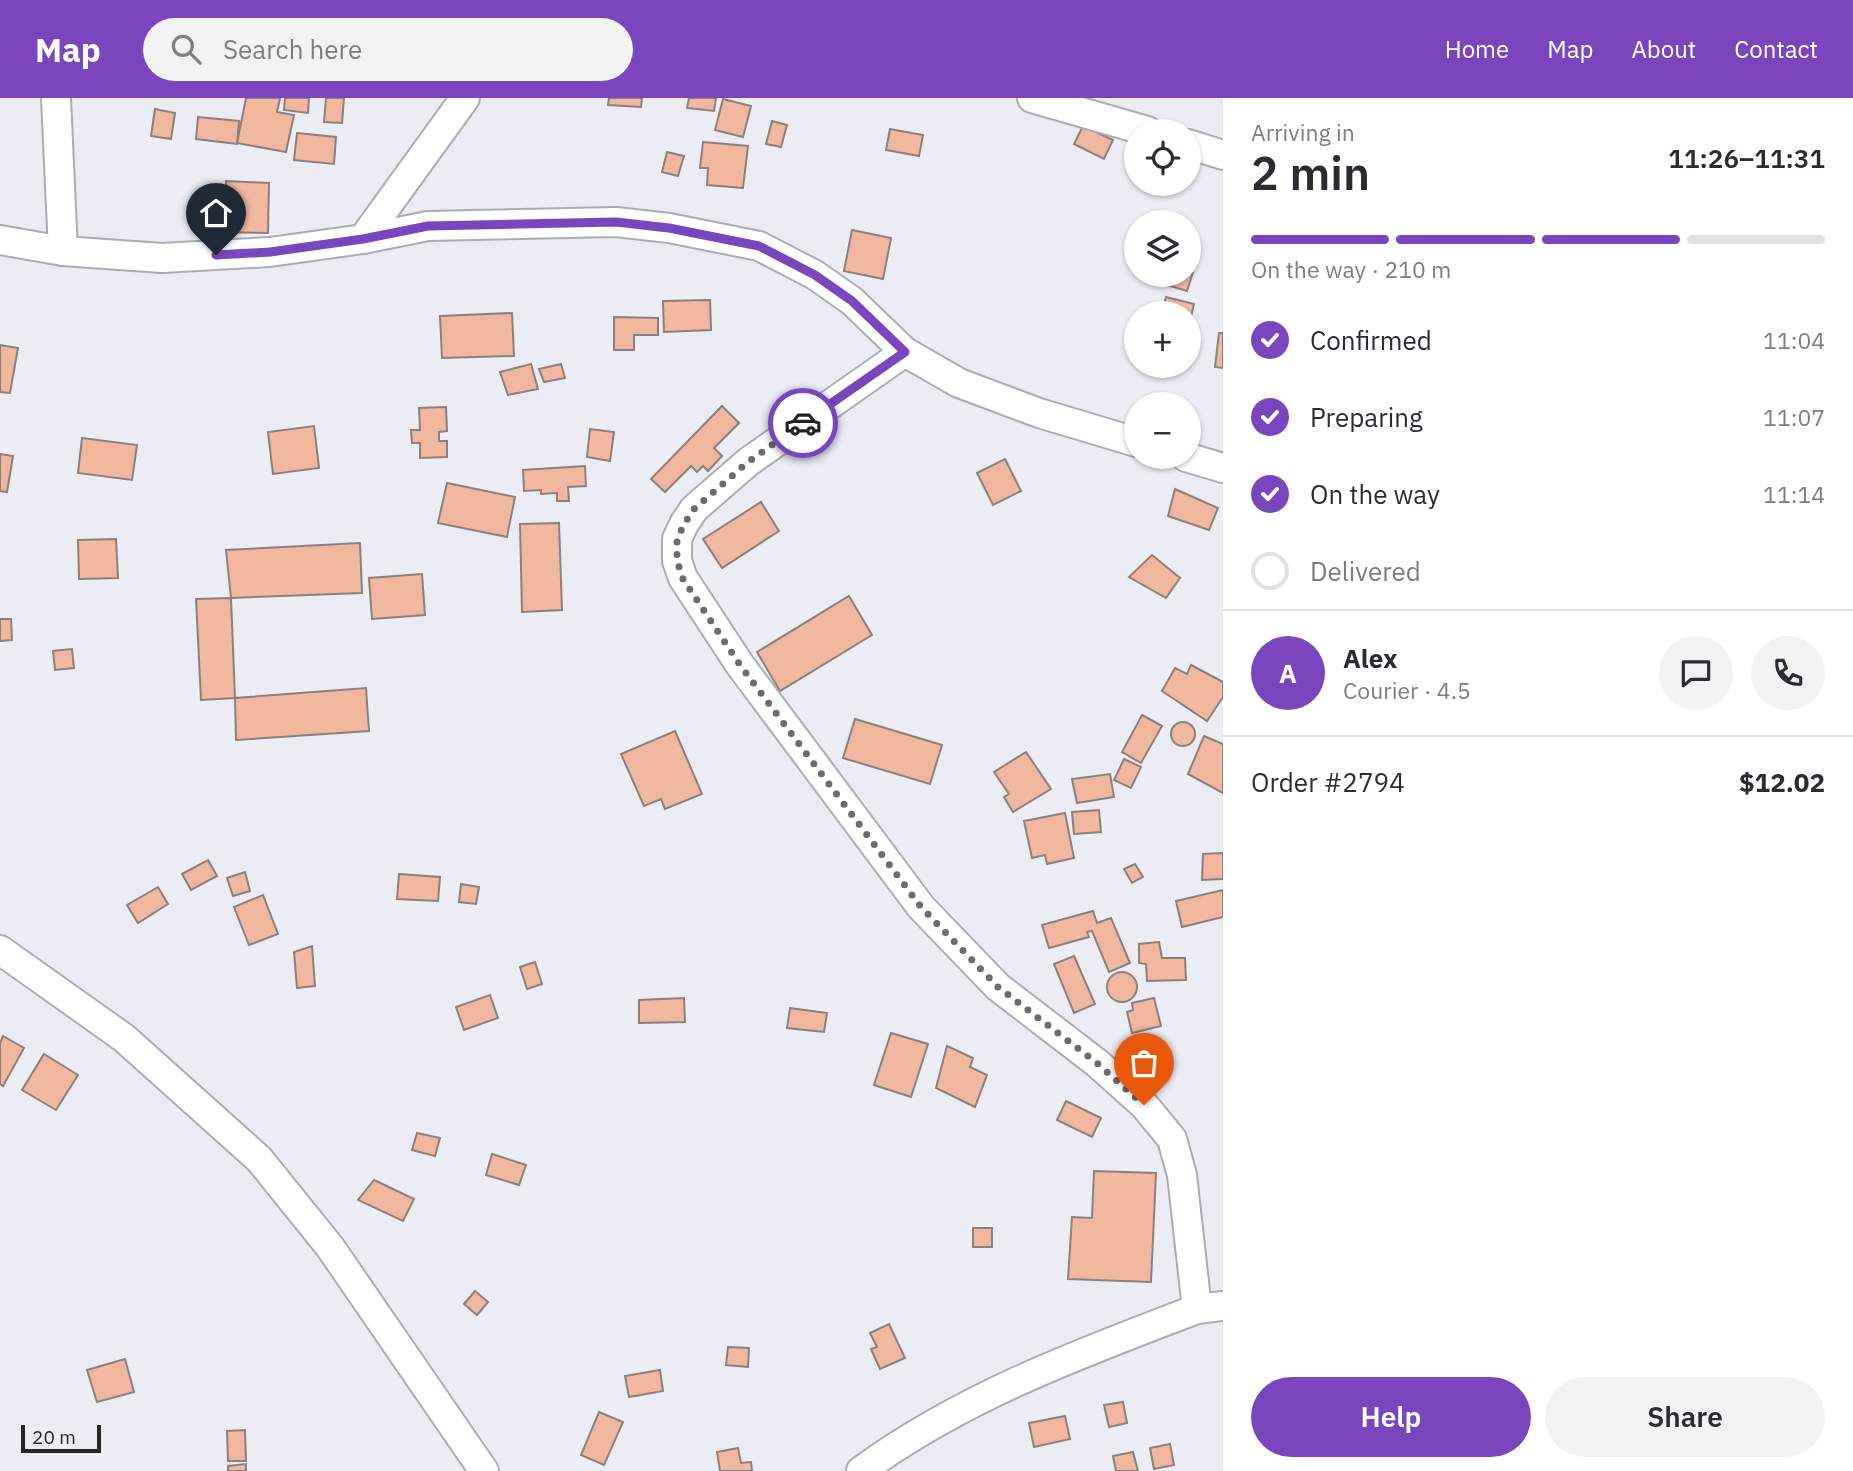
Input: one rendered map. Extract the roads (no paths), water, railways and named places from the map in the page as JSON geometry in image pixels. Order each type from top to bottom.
[{"type":"street","points":[[56,98],[63,251]]},
{"type":"street","points":[[363,239],[465,98]]},
{"type":"street","points":[[1032,98],[1073,103],[1124,122]]},
{"type":"street","points":[[1201,148],[1223,155]]},
{"type":"street","points":[[0,240],[63,251],[162,258],[270,252],[363,239],[428,226],[616,222],[669,228],[759,246],[815,275],[852,301],[905,352],[959,383],[1040,413],[1124,438]]},
{"type":"street","points":[[861,1471],[919,1432],[985,1396],[1126,1336],[1210,1308],[1172,1139],[1144,1105],[1097,1063],[998,987],[921,907],[740,665],[683,579],[677,561],[677,540],[694,509],[748,462],[905,352]]},
{"type":"street","points":[[1201,461],[1223,468]]},
{"type":"street","points":[[0,950],[124,1038],[205,1108],[258,1159],[330,1247],[484,1471]]}]
